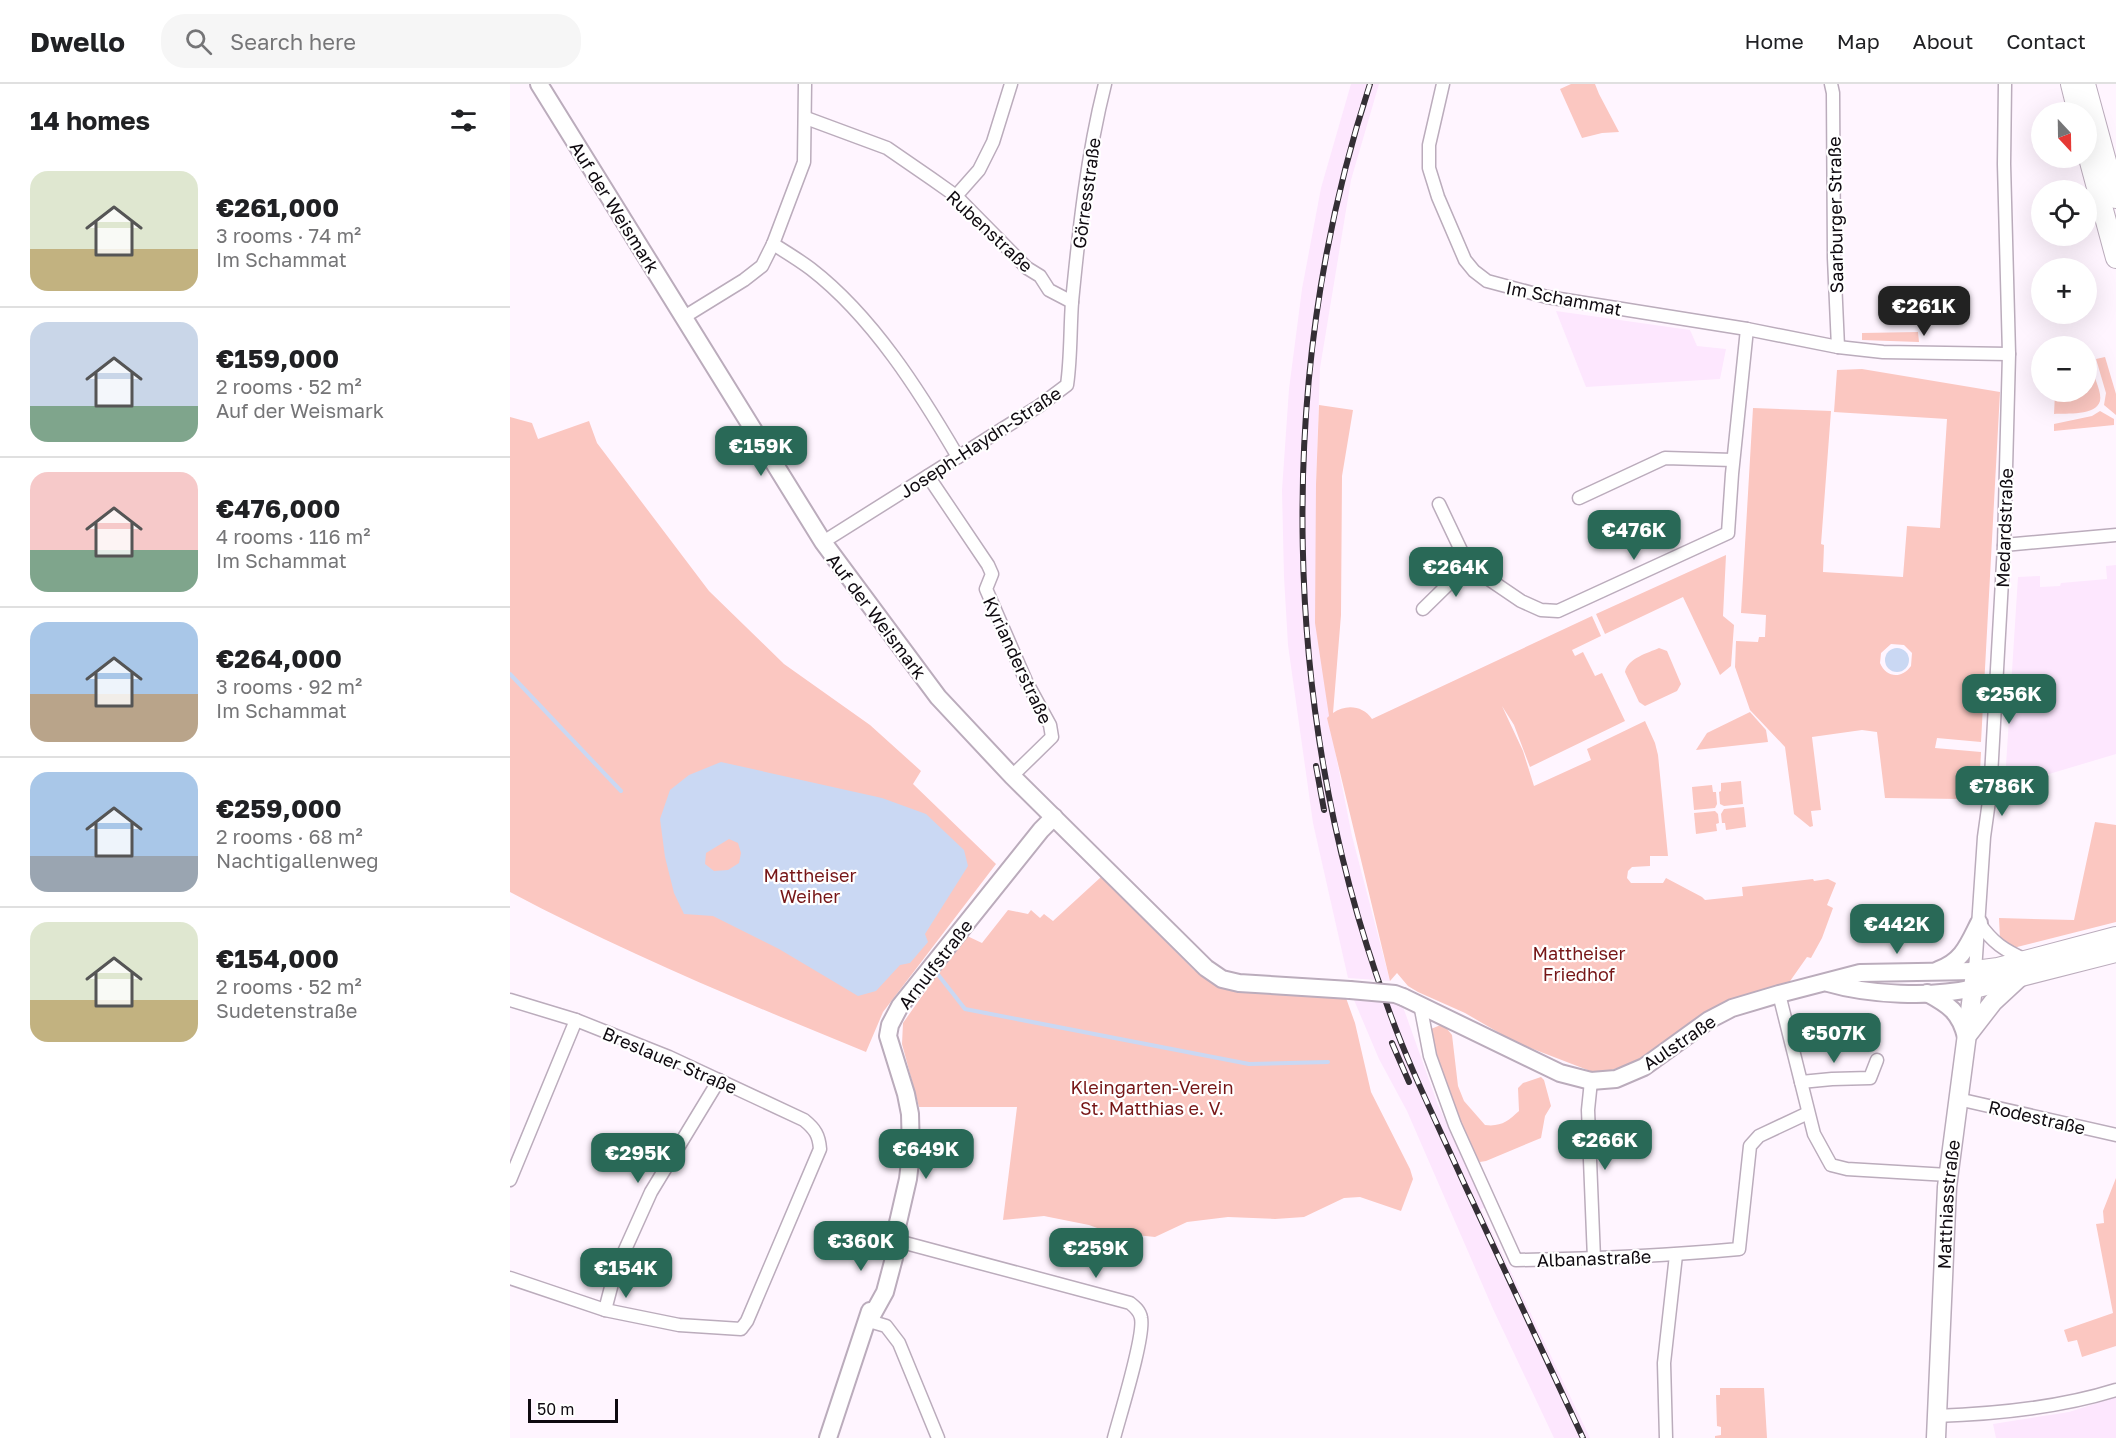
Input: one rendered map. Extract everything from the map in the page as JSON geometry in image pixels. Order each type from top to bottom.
[{"type":"main road","points":[[2071,84],[2076,102]]},
{"type":"main road","points":[[2085,84],[2116,198]]},
{"type":"main road","points":[[2092,168],[2116,258]]},
{"type":"main road","points":[[1966,1037],[2023,969],[2116,937]]},
{"type":"main road","points":[[1975,979],[2116,952]]},
{"type":"main road","name":"Matthiasstraße","points":[[1936,1438],[1942,1267],[1948,1175],[1975,979]]},
{"type":"street","points":[[684,317],[744,280],[762,266],[773,244],[804,162],[805,84]]},
{"type":"street","points":[[956,196],[979,170],[993,142],[1011,84]]},
{"type":"street","name":"Görresstraße","points":[[1072,302],[1096,117],[1105,84]]},
{"type":"street","name":"Im Schammat","points":[[1443,84],[1429,145],[1430,168],[1438,197],[1465,260],[1487,281],[1547,297],[1748,329],[1838,347],[1883,352],[2009,354]]},
{"type":"street","name":"Saarburger Straße","points":[[1831,84],[1838,347]]},
{"type":"street","name":"Medardstraße","points":[[1975,979],[1984,837],[1990,794],[2004,545],[2009,354],[2005,84]]},
{"type":"street","name":"Auf der Weismark","points":[[544,86],[823,542],[938,697],[1012,776],[1206,968],[1222,979],[1239,983],[1350,990],[1403,997]]},
{"type":"street","name":"Rubenstraße","points":[[806,118],[887,148],[956,196],[1026,268],[1040,276],[1048,290],[1072,302]]},
{"type":"street","points":[[773,244],[812,270],[873,330],[926,402],[958,457]]},
{"type":"street","name":"Joseph-Haydn-Straße","points":[[823,542],[1039,406],[1067,385],[1072,302]]},
{"type":"street","points":[[1439,504],[1468,565],[1521,601],[1541,610],[1558,610],[1728,533],[1733,460],[1748,329]]},
{"type":"street","points":[[1579,498],[1665,458],[1733,460]]},
{"type":"street","name":"Kyrianderstraße","points":[[928,477],[992,574],[986,589],[1026,681],[1050,725],[1052,737],[1012,776]]},
{"type":"street","points":[[2004,545],[2116,535]]},
{"type":"street","points":[[1423,609],[1468,565]]},
{"type":"street","name":"Arnulfstraße","points":[[828,1438],[869,1321],[874,1289],[884,1256],[894,1240],[908,1179],[911,1139],[906,1094],[890,1046],[888,1036],[890,1025],[900,1006],[1041,830],[1054,817]]},
{"type":"street","points":[[1979,923],[1991,940],[2023,969]]},
{"type":"street","points":[[1930,973],[1948,967],[1960,958],[1968,948],[1979,923]]},
{"type":"street","name":"Aulstraße","points":[[1403,997],[1560,1073],[1591,1081],[1616,1079],[1644,1067],[1709,1020],[1732,1008],[1779,994],[1860,973],[1884,971],[1930,973],[1975,979]]},
{"type":"street","name":"Aulstraße","points":[[1827,983],[1853,990],[1926,993],[1962,991],[1975,979]]},
{"type":"street","points":[[1926,993],[1953,1009],[1966,1037]]},
{"type":"street","points":[[1779,994],[1814,1134],[1832,1165],[1847,1169],[1948,1175]]},
{"type":"street","name":"Breslauer Straße","points":[[510,999],[576,1020],[669,1057],[804,1120],[814,1128],[819,1138],[820,1149],[747,1321],[741,1329],[679,1325],[605,1310]]},
{"type":"street","name":"Albanastraße","points":[[1420,1004],[1430,1056],[1455,1125],[1516,1260],[1676,1255],[1739,1249],[1750,1146],[1759,1136],[1808,1113]]},
{"type":"street","points":[[510,1180],[576,1020]]},
{"type":"street","points":[[1801,1082],[1832,1078],[1870,1078],[1877,1060]]},
{"type":"street","points":[[510,1278],[605,1310],[615,1272],[651,1192],[719,1080]]},
{"type":"street","points":[[1591,1081],[1588,1110],[1594,1259]]},
{"type":"street","name":"Rodestraße","points":[[1958,1099],[2116,1135]]},
{"type":"street","points":[[894,1240],[1130,1303],[1138,1310],[1142,1319],[1139,1341],[1114,1438]]},
{"type":"street","points":[[1666,1438],[1664,1364],[1676,1255]]},
{"type":"street","points":[[869,1321],[886,1326],[899,1343],[938,1438]]},
{"type":"street","points":[[1936,1416],[2022,1409],[2081,1400],[2116,1389]]},
{"type":"shaded area","points":[[1351,84],[1379,84],[1351,180],[1320,368],[1316,484],[1331,731],[1352,836],[1390,981],[1348,978],[1313,823],[1288,645],[1284,577],[1282,490],[1289,389],[1302,289],[1321,188]]},
{"type":"shaded area","points":[[1556,311],[1690,330],[1697,346],[1726,349],[1720,379],[1586,387]]},
{"type":"shaded area","points":[[2116,565],[2116,754],[2039,777],[2012,782],[2005,781],[2018,577],[2040,576],[2040,587],[2060,586],[2061,583],[2107,579],[2106,566]]},
{"type":"shaded area","points":[[1354,1000],[1402,1004],[1438,1105],[1486,1207],[1481,1209],[1590,1438],[1554,1438],[1493,1309],[1407,1111],[1379,1059]]},
{"type":"shaded area","points":[[2116,1397],[2116,1438],[1996,1438],[1993,1424],[2069,1412]]},
{"type":"green space","points":[[1571,84],[1595,84],[1619,132],[1582,138],[1560,89]]},
{"type":"green space","points":[[1918,332],[1919,342],[1862,340],[1862,333]]},
{"type":"green space","points":[[2105,357],[2116,394],[2116,415],[2104,405],[2106,393],[2097,359]]},
{"type":"green space","points":[[1862,369],[2000,392],[1981,742],[1937,738],[1935,748],[1981,752],[1979,793],[1962,792],[1961,799],[1885,798],[1877,732],[1862,730],[1812,737],[1821,810],[1811,811],[1813,826],[1810,827],[1794,814],[1785,747],[1750,710],[1735,667],[1736,641],[1758,642],[1759,637],[1765,637],[1766,615],[1741,613],[1753,408],[1831,411],[1821,544],[1824,545],[1823,572],[1903,577],[1907,526],[1940,528],[1947,419],[1834,412],[1837,370]],"holes":[[[1891,644],[1904,645],[1912,653],[1911,666],[1899,675],[1886,672],[1880,663],[1881,653]]]},
{"type":"green space","points":[[2097,385],[2100,401],[2093,409],[2080,413],[2054,414],[2055,402],[2097,402]]},
{"type":"green space","name":"Mattheiser Friedhof","points":[[1319,405],[1353,410],[1342,476],[1341,615],[1333,713],[1343,708],[1354,707],[1364,711],[1372,719],[1592,616],[1601,636],[1572,650],[1575,656],[1583,652],[1595,676],[1602,673],[1625,721],[1530,767],[1514,725],[1502,706],[1523,751],[1534,786],[1591,760],[1587,749],[1645,721],[1658,755],[1668,856],[1650,856],[1650,866],[1632,867],[1628,871],[1627,878],[1631,883],[1663,883],[1666,878],[1705,900],[1743,896],[1742,887],[1813,879],[1814,881],[1828,879],[1836,883],[1827,905],[1833,908],[1822,938],[1811,958],[1807,957],[1788,984],[1714,1008],[1665,1044],[1630,1064],[1598,1074],[1515,1042],[1465,1013],[1418,992],[1408,986],[1397,973],[1390,981],[1327,718],[1329,716],[1315,623]]},
{"type":"green space","points":[[2100,411],[2114,419],[2114,425],[2054,431],[2054,424],[2092,416]]},
{"type":"green space","name":"Mattheiser Weiher","points":[[510,417],[532,423],[538,439],[589,421],[597,443],[709,591],[784,664],[870,725],[921,771],[913,784],[996,864],[883,1012],[866,1052],[642,957],[510,892]]},
{"type":"green space","points":[[1726,555],[1723,616],[1734,625],[1731,666],[1720,675],[1683,597],[1605,634],[1596,614]]},
{"type":"green space","points":[[1659,648],[1667,651],[1681,684],[1677,691],[1645,706],[1639,702],[1625,672],[1634,660]]},
{"type":"green space","points":[[1750,712],[1766,730],[1768,742],[1696,750],[1707,733]]},
{"type":"green space","points":[[1741,781],[1743,804],[1724,806],[1720,804],[1721,783]]},
{"type":"green space","points":[[1712,785],[1713,792],[1716,792],[1715,808],[1694,810],[1692,787]]},
{"type":"green space","points":[[1744,807],[1746,827],[1726,830],[1721,814],[1724,809]]},
{"type":"green space","points":[[1715,811],[1718,814],[1719,823],[1716,824],[1717,831],[1696,834],[1694,813]]},
{"type":"green space","points":[[2095,822],[2116,825],[2116,922],[2017,947],[2006,947],[2000,940],[1999,918],[2074,920]]},
{"type":"green space","name":"Kleingarten-Verein St. Matthias e. V.","points":[[1101,877],[1194,970],[1210,978],[1228,984],[1288,994],[1346,998],[1355,1023],[1371,1092],[1413,1179],[1401,1211],[1360,1197],[1344,1198],[1304,1217],[1275,1219],[1228,1217],[1187,1222],[1155,1237],[1108,1232],[1089,1225],[1044,1216],[1003,1220],[1017,1107],[919,1107],[902,1044],[903,1023],[965,935],[982,943],[1008,910],[1028,914],[1031,910],[1040,918],[1044,914],[1053,921]]},
{"type":"green space","points":[[1443,1024],[1452,1035],[1458,1086],[1464,1101],[1485,1125],[1504,1122],[1519,1111],[1518,1088],[1523,1083],[1541,1077],[1544,1080],[1551,1106],[1545,1116],[1541,1138],[1480,1162],[1456,1117],[1429,1037],[1431,1029]]},
{"type":"green space","points":[[2116,1178],[2116,1346],[2082,1357],[2077,1340],[2068,1342],[2064,1330],[2113,1313],[2096,1224],[2104,1223],[2103,1211]]},
{"type":"green space","points":[[1720,1388],[1764,1388],[1767,1438],[1715,1438],[1721,1435],[1721,1427],[1717,1426],[1716,1395],[1720,1395]]},
{"type":"water","points":[[1897,648],[1905,652],[1909,660],[1905,668],[1897,672],[1889,668],[1885,660],[1889,652]]},
{"type":"water","points":[[721,762],[882,798],[926,814],[964,850],[968,866],[925,934],[928,942],[910,963],[900,965],[876,991],[858,996],[779,949],[713,916],[684,914],[674,893],[665,857],[660,819],[670,790],[689,775]],"holes":[[[729,839],[738,843],[741,853],[739,863],[728,870],[714,871],[705,864],[706,853]]]},
{"type":"waterway","points":[[510,674],[621,791]]},
{"type":"waterway","points":[[936,972],[965,1009],[1249,1064],[1328,1062]]},
{"type":"railway","points":[[1370,84],[1339,196],[1317,311],[1305,428],[1303,546],[1310,663],[1326,780],[1352,894],[1395,1027],[1433,1116],[1583,1438]]},
{"type":"railway","points":[[1316,766],[1324,810]]},
{"type":"railway","points":[[1392,1043],[1409,1082]]}]
